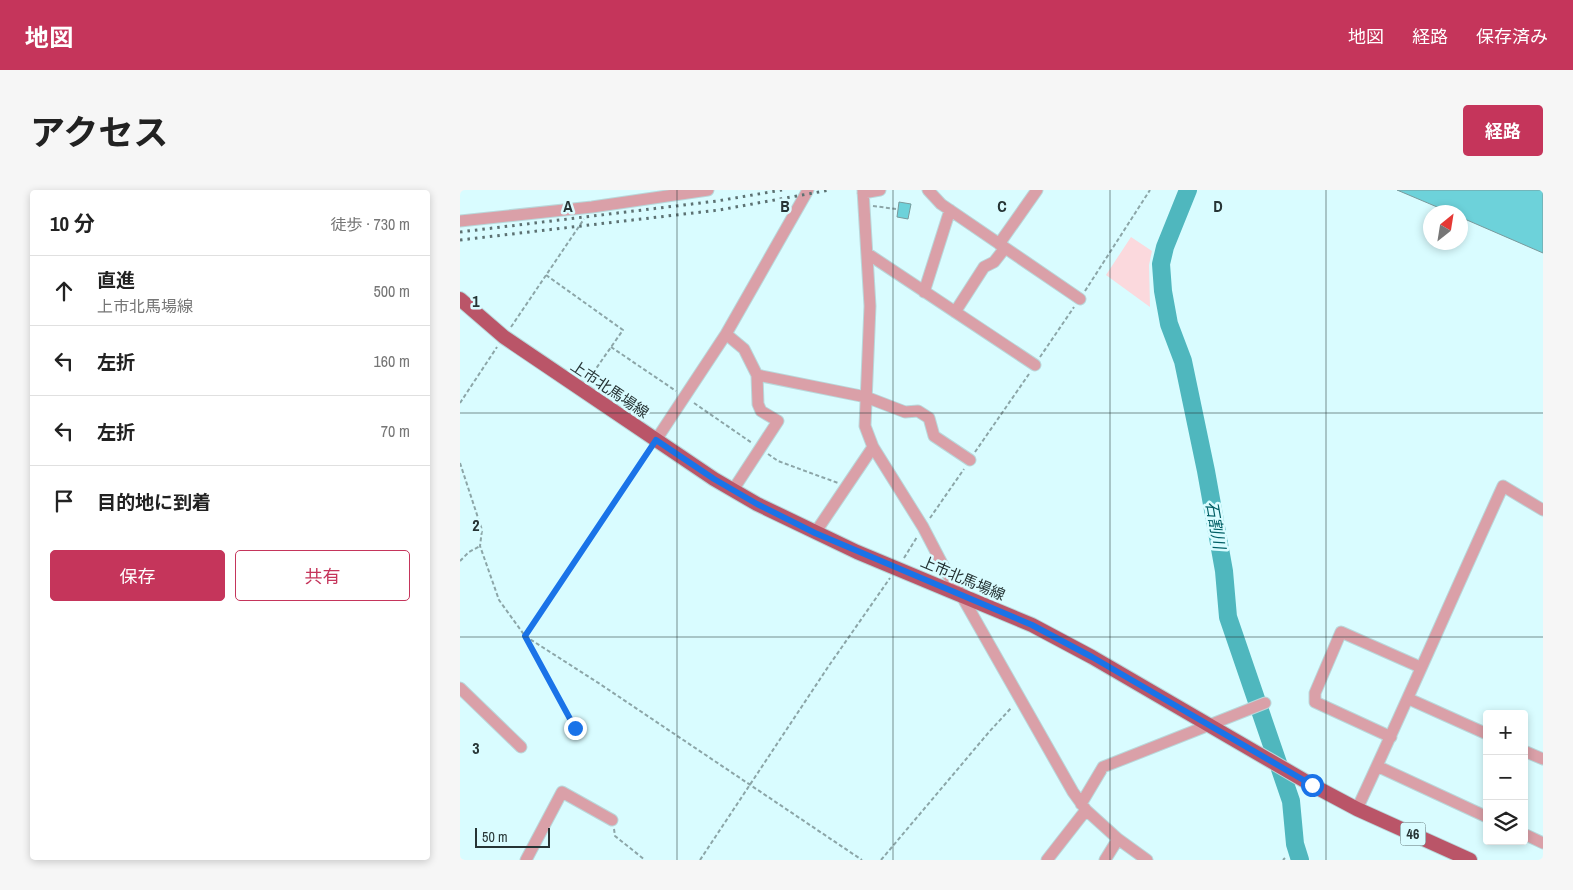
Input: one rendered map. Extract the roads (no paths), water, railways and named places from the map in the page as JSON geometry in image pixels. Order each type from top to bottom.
[{"type":"main road","name":"上市北馬場線","points":[[460,299],[504,337],[656,440],[757,504],[815,533],[1032,625],[1356,809],[1470,860]]},
{"type":"street","points":[[460,221],[592,207],[708,190]]},
{"type":"street","points":[[656,440],[726,334],[808,190]]},
{"type":"street","points":[[880,190],[863,196],[870,306],[865,426],[874,447],[923,528],[1019,699],[1083,807],[1118,839],[1147,860]]},
{"type":"street","points":[[928,190],[941,204],[1080,299]]},
{"type":"street","points":[[955,312],[984,267],[994,262],[1037,190]]},
{"type":"street","points":[[924,292],[950,210]]},
{"type":"street","points":[[868,254],[1035,365]]},
{"type":"street","points":[[726,334],[744,349],[757,375],[758,404],[761,411],[778,421],[733,490]]},
{"type":"street","points":[[757,375],[866,397],[906,412],[918,411],[929,418],[934,436],[970,460]]},
{"type":"street","points":[[815,533],[874,447]]},
{"type":"street","points":[[1356,809],[1409,699],[1420,667],[1503,486],[1543,510]]},
{"type":"street","points":[[1391,737],[1315,702],[1315,693],[1333,649],[1341,632],[1420,667]]},
{"type":"street","points":[[460,688],[521,747]]},
{"type":"street","points":[[1409,699],[1483,732]]},
{"type":"street","points":[[1047,860],[1083,807],[1103,767],[1265,703]]},
{"type":"street","points":[[1528,752],[1543,759]]},
{"type":"street","points":[[1377,766],[1483,815]]},
{"type":"street","points":[[526,860],[562,792],[612,820]]},
{"type":"street","points":[[1528,836],[1543,843]]},
{"type":"street","points":[[1105,860],[1118,839]]},
{"type":"waterway","name":"石割川","points":[[1188,190],[1165,247],[1161,264],[1163,291],[1169,324],[1183,361],[1206,471],[1224,571],[1228,617],[1291,801],[1295,844],[1300,860]]},
{"type":"railway","points":[[460,232],[717,201],[782,190]]},
{"type":"railway","points":[[460,240],[719,210],[830,190]]}]
